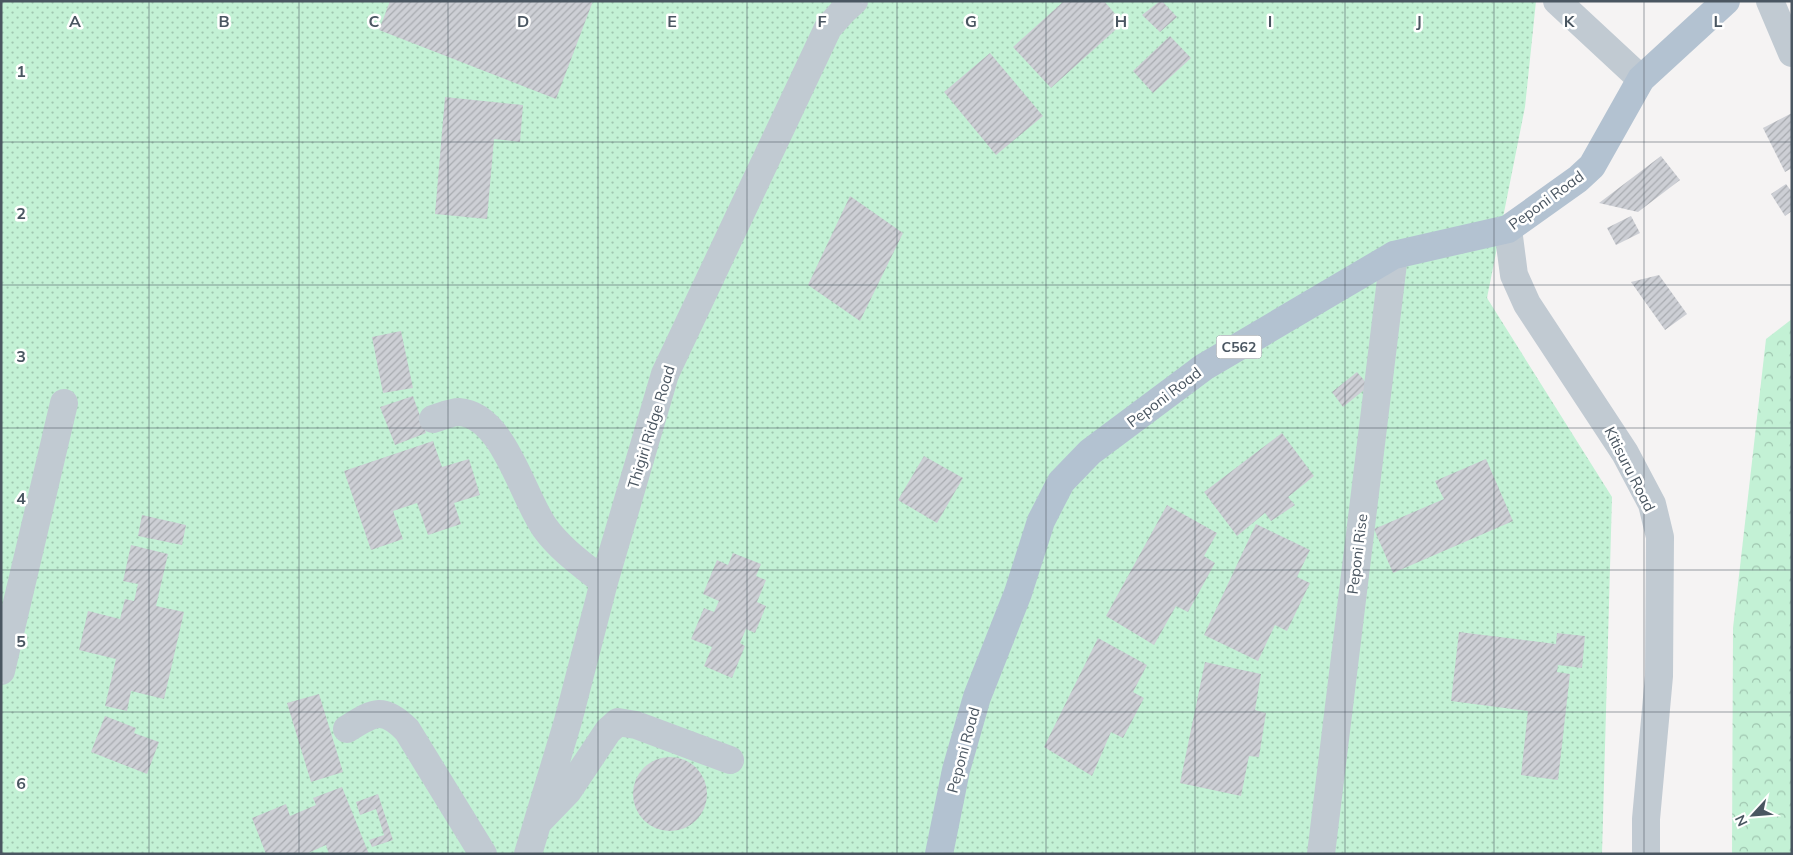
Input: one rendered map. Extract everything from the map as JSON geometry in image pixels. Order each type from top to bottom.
[{"type":"main road","name":"Peponi Road","points":[[939,854],[956,770],[977,698],[1018,593],[1041,521],[1061,482],[1090,452],[1204,367],[1394,255],[1508,229],[1578,179],[1592,166],[1641,79],[1726,1]]},
{"type":"street","points":[[1557,1],[1641,79]]},
{"type":"street","points":[[1770,1],[1792,53]]},
{"type":"street","name":"Thigiri Ridge Road","points":[[533,844],[568,721],[604,582],[665,374],[828,28],[847,4]]},
{"type":"street","name":"Kitisuru Road","points":[[1508,229],[1514,275],[1527,304],[1625,453],[1652,504],[1660,537],[1659,676],[1646,819],[1646,854]]},
{"type":"street","name":"Peponi Rise","points":[[1320,854],[1394,255]]},
{"type":"street","points":[[1,671],[64,403]]},
{"type":"street","points":[[433,419],[458,412],[478,418],[494,433],[509,458],[533,510],[546,529],[563,550],[604,582]]},
{"type":"street","points":[[347,729],[370,715],[379,714],[395,718],[407,730],[483,854]]},
{"type":"street","points":[[533,844],[608,731],[618,722],[636,725],[730,760]]},
{"type":"green space","points":[[1,1],[1536,1],[1525,107],[1487,298],[1612,497],[1602,854],[1,854]]},
{"type":"green space","points":[[1792,319],[1792,854],[1732,854],[1733,628],[1766,339]]},
{"type":"building","points":[[390,1],[593,1],[556,99],[379,30]]},
{"type":"building","points":[[1064,1],[1104,1],[1123,23],[1051,88],[1013,47]]},
{"type":"building","points":[[1160,1],[1177,17],[1160,32],[1142,15]]},
{"type":"building","points":[[1170,36],[1191,58],[1153,93],[1133,71]]},
{"type":"building","points":[[990,53],[1043,116],[996,155],[944,92]]},
{"type":"building","points":[[445,97],[523,105],[520,142],[494,139],[487,219],[435,214]]},
{"type":"building","points":[[1792,113],[1792,168],[1785,172],[1763,128]]},
{"type":"building","points":[[1661,156],[1680,180],[1638,212],[1599,203]]},
{"type":"building","points":[[1786,184],[1792,192],[1792,211],[1785,216],[1771,194]]},
{"type":"building","points":[[850,196],[903,233],[860,321],[808,285]]},
{"type":"building","points":[[1631,216],[1640,233],[1616,245],[1607,228]]},
{"type":"building","points":[[1659,275],[1687,314],[1665,330],[1631,282]]},
{"type":"building","points":[[401,331],[413,388],[383,393],[372,337]]},
{"type":"building","points":[[1357,372],[1369,386],[1343,407],[1332,392]]},
{"type":"building","points":[[413,396],[426,433],[395,445],[380,407]]},
{"type":"building","points":[[1282,433],[1314,476],[1288,497],[1295,505],[1271,521],[1265,513],[1237,536],[1204,492]]},
{"type":"building","points":[[433,441],[442,467],[469,459],[480,495],[454,503],[461,524],[428,535],[417,503],[393,511],[403,539],[371,550],[344,471]]},
{"type":"building","points":[[924,456],[963,478],[937,523],[898,500]]},
{"type":"building","points":[[1486,459],[1513,521],[1393,573],[1374,529],[1444,499],[1435,481]]},
{"type":"building","points":[[1167,505],[1217,533],[1204,556],[1215,563],[1188,612],[1176,606],[1154,645],[1106,616]]},
{"type":"building","points":[[142,515],[186,525],[182,545],[138,536]]},
{"type":"building","points":[[1256,524],[1310,550],[1297,577],[1310,583],[1287,631],[1275,625],[1258,661],[1204,635]]},
{"type":"building","points":[[131,545],[168,554],[156,606],[184,612],[164,699],[131,691],[127,711],[105,706],[116,659],[79,650],[88,611],[120,619],[125,599],[134,601],[138,584],[123,581]]},
{"type":"building","points":[[733,553],[761,564],[756,576],[766,580],[757,602],[766,606],[755,633],[746,629],[740,643],[745,646],[732,678],[704,666],[712,647],[691,639],[704,608],[714,612],[719,601],[703,594],[717,560],[728,565]]},
{"type":"building","points":[[1459,632],[1556,644],[1557,633],[1585,636],[1582,668],[1558,665],[1557,672],[1570,674],[1558,780],[1521,775],[1528,711],[1451,701]]},
{"type":"building","points":[[1098,638],[1147,665],[1133,692],[1144,698],[1123,738],[1111,732],[1092,776],[1044,747]]},
{"type":"building","points":[[1205,662],[1261,674],[1255,710],[1266,713],[1259,757],[1249,756],[1241,796],[1180,783]]},
{"type":"building","points":[[319,694],[343,772],[311,782],[287,703]]},
{"type":"building","points":[[105,716],[136,728],[134,733],[159,742],[147,774],[91,752]]},
{"type":"building","points":[[670,757],[684,760],[696,768],[704,780],[707,794],[704,808],[696,820],[684,828],[670,831],[656,828],[644,820],[636,808],[633,794],[636,780],[644,768],[656,760]]},
{"type":"building","points":[[342,787],[369,854],[329,854],[326,845],[306,854],[266,854],[252,818],[286,804],[290,816],[316,805],[313,798]]},
{"type":"building","points":[[378,794],[393,840],[372,847],[369,840],[384,835],[376,809],[360,815],[356,802]]}]
